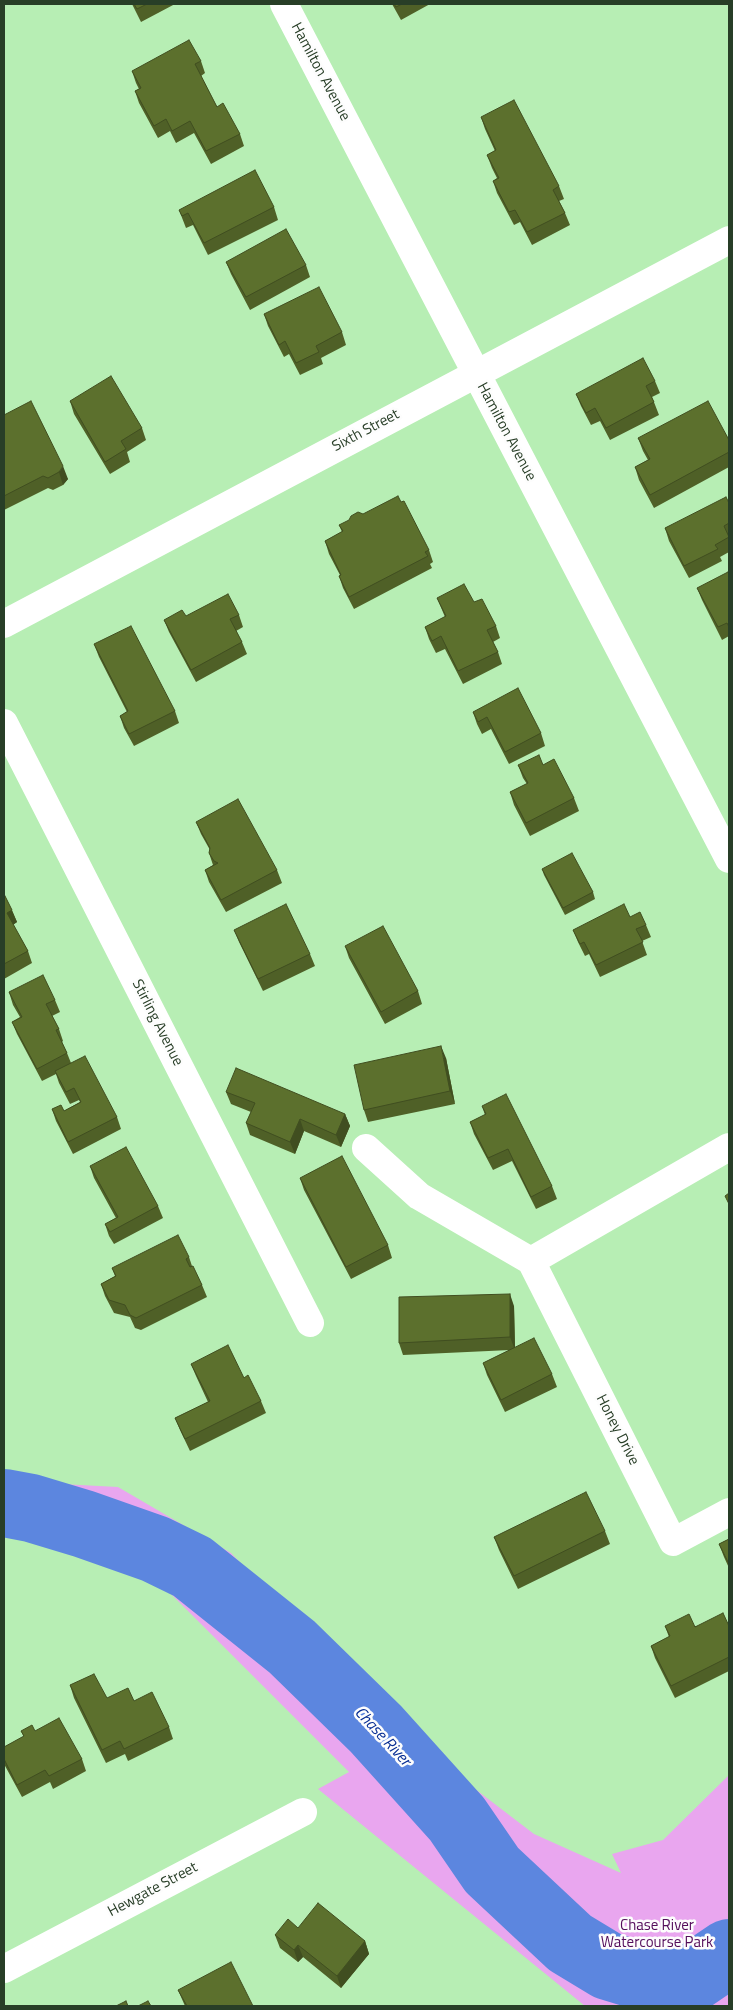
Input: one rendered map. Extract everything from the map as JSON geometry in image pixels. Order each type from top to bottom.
[{"type":"street","name":"Hamilton Avenue","points":[[284,4],[729,860]]},
{"type":"street","name":"Sixth Street","points":[[4,624],[729,240]]},
{"type":"street","name":"Stirling Avenue","points":[[4,723],[310,1323]]},
{"type":"street","points":[[366,1148],[419,1196],[531,1261],[729,1147]]},
{"type":"street","name":"Honey Drive","points":[[531,1261],[673,1542],[729,1512]]},
{"type":"street","name":"Hewgate Street","points":[[4,1970],[303,1812]]},
{"type":"green space","name":"Chase River Watercourse Park","points":[[4,1481],[118,1487],[231,1553],[411,1740],[534,1834],[621,1873],[612,1854],[663,1840],[729,1775],[729,2006],[585,2006],[318,1789],[349,1772],[131,1554],[4,1536]]},
{"type":"building","points":[[134,4],[147,4],[137,9]]},
{"type":"building","points":[[189,40],[201,61],[195,64],[217,107],[223,103],[240,134],[206,151],[190,121],[172,131],[166,119],[154,126],[135,91],[141,88],[132,71]]},
{"type":"building","points":[[514,100],[559,186],[553,190],[565,213],[527,232],[515,210],[509,212],[493,181],[499,178],[487,155],[496,150],[481,117]]},
{"type":"building","points":[[255,170],[274,207],[204,243],[188,213],[182,216],[179,210]]},
{"type":"building","points":[[286,229],[306,265],[246,297],[226,262]]},
{"type":"building","points":[[319,287],[342,332],[316,346],[319,352],[296,363],[285,341],[279,345],[264,314]]},
{"type":"building","points":[[643,358],[655,381],[646,386],[654,402],[606,428],[595,408],[586,413],[576,394]]},
{"type":"building","points":[[111,376],[142,428],[121,441],[126,449],[105,462],[70,401]]},
{"type":"building","points":[[31,401],[63,466],[59,472],[48,478],[43,476],[4,496],[4,415]]},
{"type":"building","points":[[708,401],[729,440],[729,452],[650,495],[635,467],[650,459],[638,438]]},
{"type":"building","points":[[398,496],[401,502],[404,501],[429,550],[425,552],[428,556],[349,597],[325,541],[343,531],[339,525],[349,520],[351,516],[358,512],[363,514]]},
{"type":"building","points":[[726,497],[729,503],[729,523],[724,526],[729,537],[715,545],[718,549],[684,566],[665,528]]},
{"type":"building","points":[[728,572],[729,627],[727,623],[718,627],[697,588]]},
{"type":"building","points":[[464,584],[474,602],[482,599],[496,626],[487,630],[498,652],[458,671],[441,636],[432,641],[425,627],[446,616],[437,598]]},
{"type":"building","points":[[228,594],[239,615],[230,619],[242,642],[191,670],[164,620],[182,610],[186,616]]},
{"type":"building","points":[[131,626],[175,711],[129,734],[120,716],[128,711],[94,644]]},
{"type":"building","points":[[518,688],[541,733],[505,752],[487,717],[478,722],[473,712]]},
{"type":"building","points":[[539,755],[543,765],[554,759],[574,798],[526,823],[510,792],[528,783],[518,765]]},
{"type":"building","points":[[238,799],[277,870],[221,900],[205,870],[218,863],[214,861],[209,853],[210,848],[196,822]]},
{"type":"building","points":[[572,853],[593,892],[563,908],[542,869]]},
{"type":"building","points":[[4,894],[12,910],[7,913],[28,951],[4,964]]},
{"type":"building","points":[[286,904],[310,954],[258,979],[234,930]]},
{"type":"building","points":[[624,904],[630,917],[640,912],[646,925],[636,929],[643,942],[596,965],[584,942],[580,944],[573,930]]},
{"type":"building","points":[[383,926],[418,991],[381,1012],[345,946]]},
{"type":"building","points":[[43,975],[55,1000],[46,1004],[59,1029],[56,1030],[67,1053],[37,1069],[12,1022],[22,1017],[9,992]]},
{"type":"building","points":[[441,1046],[450,1091],[364,1110],[354,1065]]},
{"type":"building","points":[[85,1056],[117,1117],[68,1142],[52,1109],[61,1105],[64,1111],[81,1102],[74,1088],[66,1092],[55,1071]]},
{"type":"building","points":[[236,1068],[345,1114],[336,1135],[300,1119],[290,1142],[246,1123],[255,1103],[226,1092]]},
{"type":"building","points":[[506,1094],[552,1186],[531,1197],[508,1149],[488,1158],[470,1122],[486,1114],[482,1106]]},
{"type":"building","points":[[126,1147],[158,1206],[110,1232],[105,1224],[118,1217],[90,1166]]},
{"type":"building","points":[[342,1156],[388,1245],[346,1267],[300,1178]]},
{"type":"building","points":[[729,1193],[729,1204],[725,1196]]},
{"type":"building","points":[[178,1235],[189,1257],[186,1259],[190,1267],[193,1266],[202,1285],[136,1318],[130,1315],[125,1305],[109,1300],[101,1284],[116,1276],[112,1268]]},
{"type":"building","points":[[510,1294],[510,1337],[399,1343],[399,1297]]},
{"type":"building","points":[[534,1338],[552,1374],[501,1400],[483,1363]]},
{"type":"building","points":[[228,1345],[244,1378],[248,1375],[261,1401],[185,1439],[175,1418],[210,1401],[191,1364]]},
{"type":"building","points":[[586,1492],[605,1531],[514,1576],[494,1537]]},
{"type":"building","points":[[729,1539],[729,1564],[719,1544]]},
{"type":"building","points":[[723,1613],[729,1626],[729,1657],[671,1686],[651,1646],[670,1636],[665,1626],[689,1614],[695,1627]]},
{"type":"building","points":[[94,1674],[107,1698],[128,1688],[134,1701],[152,1692],[169,1727],[124,1749],[120,1741],[102,1750],[70,1685]]},
{"type":"building","points":[[59,1718],[82,1759],[49,1776],[45,1770],[17,1785],[4,1759],[4,1747],[24,1736],[21,1731],[32,1725],[35,1731]]},
{"type":"building","points":[[318,1903],[365,1941],[337,1976],[298,1945],[294,1950],[275,1935],[288,1919],[298,1928]]},
{"type":"building","points":[[231,1962],[253,2006],[187,2006],[178,1990]]},
{"type":"building","points":[[126,2001],[128,2006],[116,2006]]},
{"type":"building","points":[[148,2001],[151,2006],[138,2006]]},
{"type":"waterway","name":"Chase River","points":[[4,1503],[31,1508],[84,1524],[155,1549],[192,1567],[292,1647],[376,1729],[457,1819],[492,1870],[570,1943],[608,1966],[654,1980],[692,1978],[729,1953]]}]
